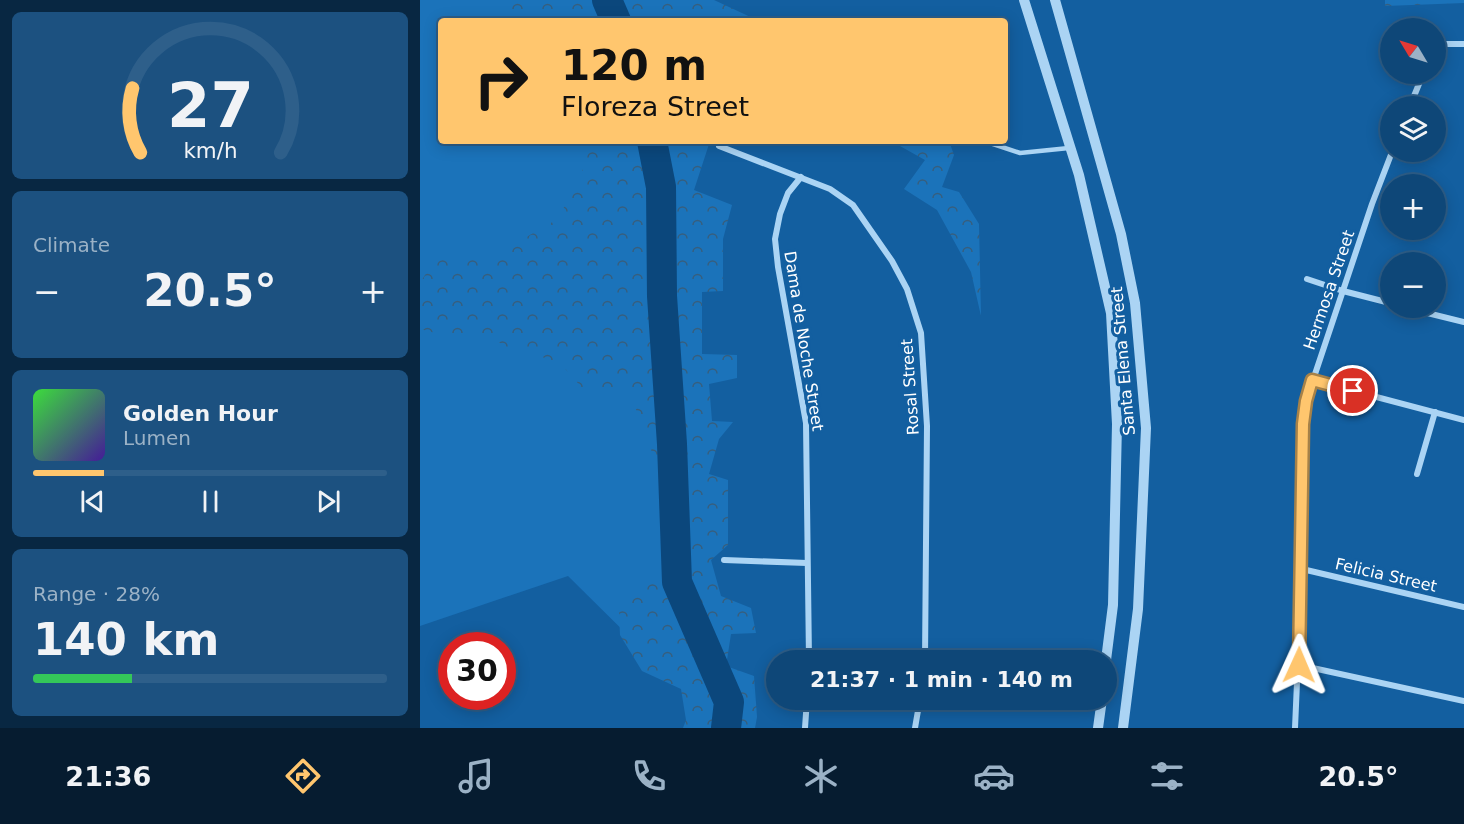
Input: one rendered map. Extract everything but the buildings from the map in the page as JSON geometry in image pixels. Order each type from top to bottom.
[{"type":"street","name":"Santa Elena Street","points":[[1024,0],[1071,148],[1111,313],[1116,435],[1113,605],[1107,650]]},
{"type":"street","name":"Santa Elena Street","points":[[1055,0],[1121,234],[1136,315],[1146,428],[1138,609],[1123,728]]},
{"type":"street","points":[[1446,44],[1464,44]]},
{"type":"street","name":"Rosal Street","points":[[719,146],[830,189],[853,205],[897,270],[907,289],[921,333],[927,426],[925,650]]},
{"type":"street","name":"Hermosa Street","points":[[1295,728],[1302,568],[1303,424],[1306,401],[1388,162]]},
{"type":"street","name":"Dama de Noche Street","points":[[801,177],[788,193],[780,214],[775,240],[806,423],[810,650]]},
{"type":"street","points":[[1307,279],[1380,300]]},
{"type":"street","points":[[1446,318],[1464,322]]},
{"type":"street","points":[[1312,380],[1464,420]]},
{"type":"street","points":[[1417,474],[1435,412]]},
{"type":"street","points":[[724,560],[807,563]]},
{"type":"street","name":"Felicia Street","points":[[1302,568],[1464,607]]},
{"type":"street","points":[[1299,665],[1464,701]]},
{"type":"street","points":[[805,728],[806,710]]},
{"type":"street","points":[[915,728],[918,710]]},
{"type":"street","points":[[1098,728],[1100,710]]},
{"type":"lane","points":[[993,144],[1020,153],[1071,148]]},
{"type":"green space","points":[[420,0],[587,0],[600,18],[438,18],[438,144],[653,144],[661,187],[677,582],[659,666],[568,576],[420,626]]},
{"type":"green space","points":[[506,0],[714,0],[753,18],[511,18]]},
{"type":"green space","points":[[1385,0],[1464,0],[1464,3],[1385,6]]},
{"type":"green space","points":[[588,144],[709,144],[694,190],[732,205],[723,239],[723,291],[702,292],[702,354],[737,355],[737,378],[709,384],[712,421],[733,422],[719,439],[709,474],[728,480],[728,545],[711,560],[721,596],[751,608],[756,633],[731,634],[726,666],[754,676],[757,717],[755,728],[683,728],[686,720],[681,689],[642,671],[620,635],[619,611],[633,592],[661,578],[676,559],[663,493],[651,451],[626,389],[584,390],[561,364],[513,351],[497,341],[465,334],[443,335],[420,329],[420,283],[433,262],[465,255],[500,252],[556,220],[578,185],[589,149]]},
{"type":"green space","points":[[896,144],[950,144],[954,155],[942,187],[959,192],[979,224],[981,316],[971,272],[937,210],[904,189],[925,160]]},
{"type":"waterway","points":[[607,0],[615,18]]},
{"type":"waterway","points":[[653,144],[661,187],[662,296],[672,444],[677,582],[729,702],[726,728]]},
{"type":"route","points":[[1299,665],[1303,424],[1306,401],[1312,380],[1353,391]]}]
